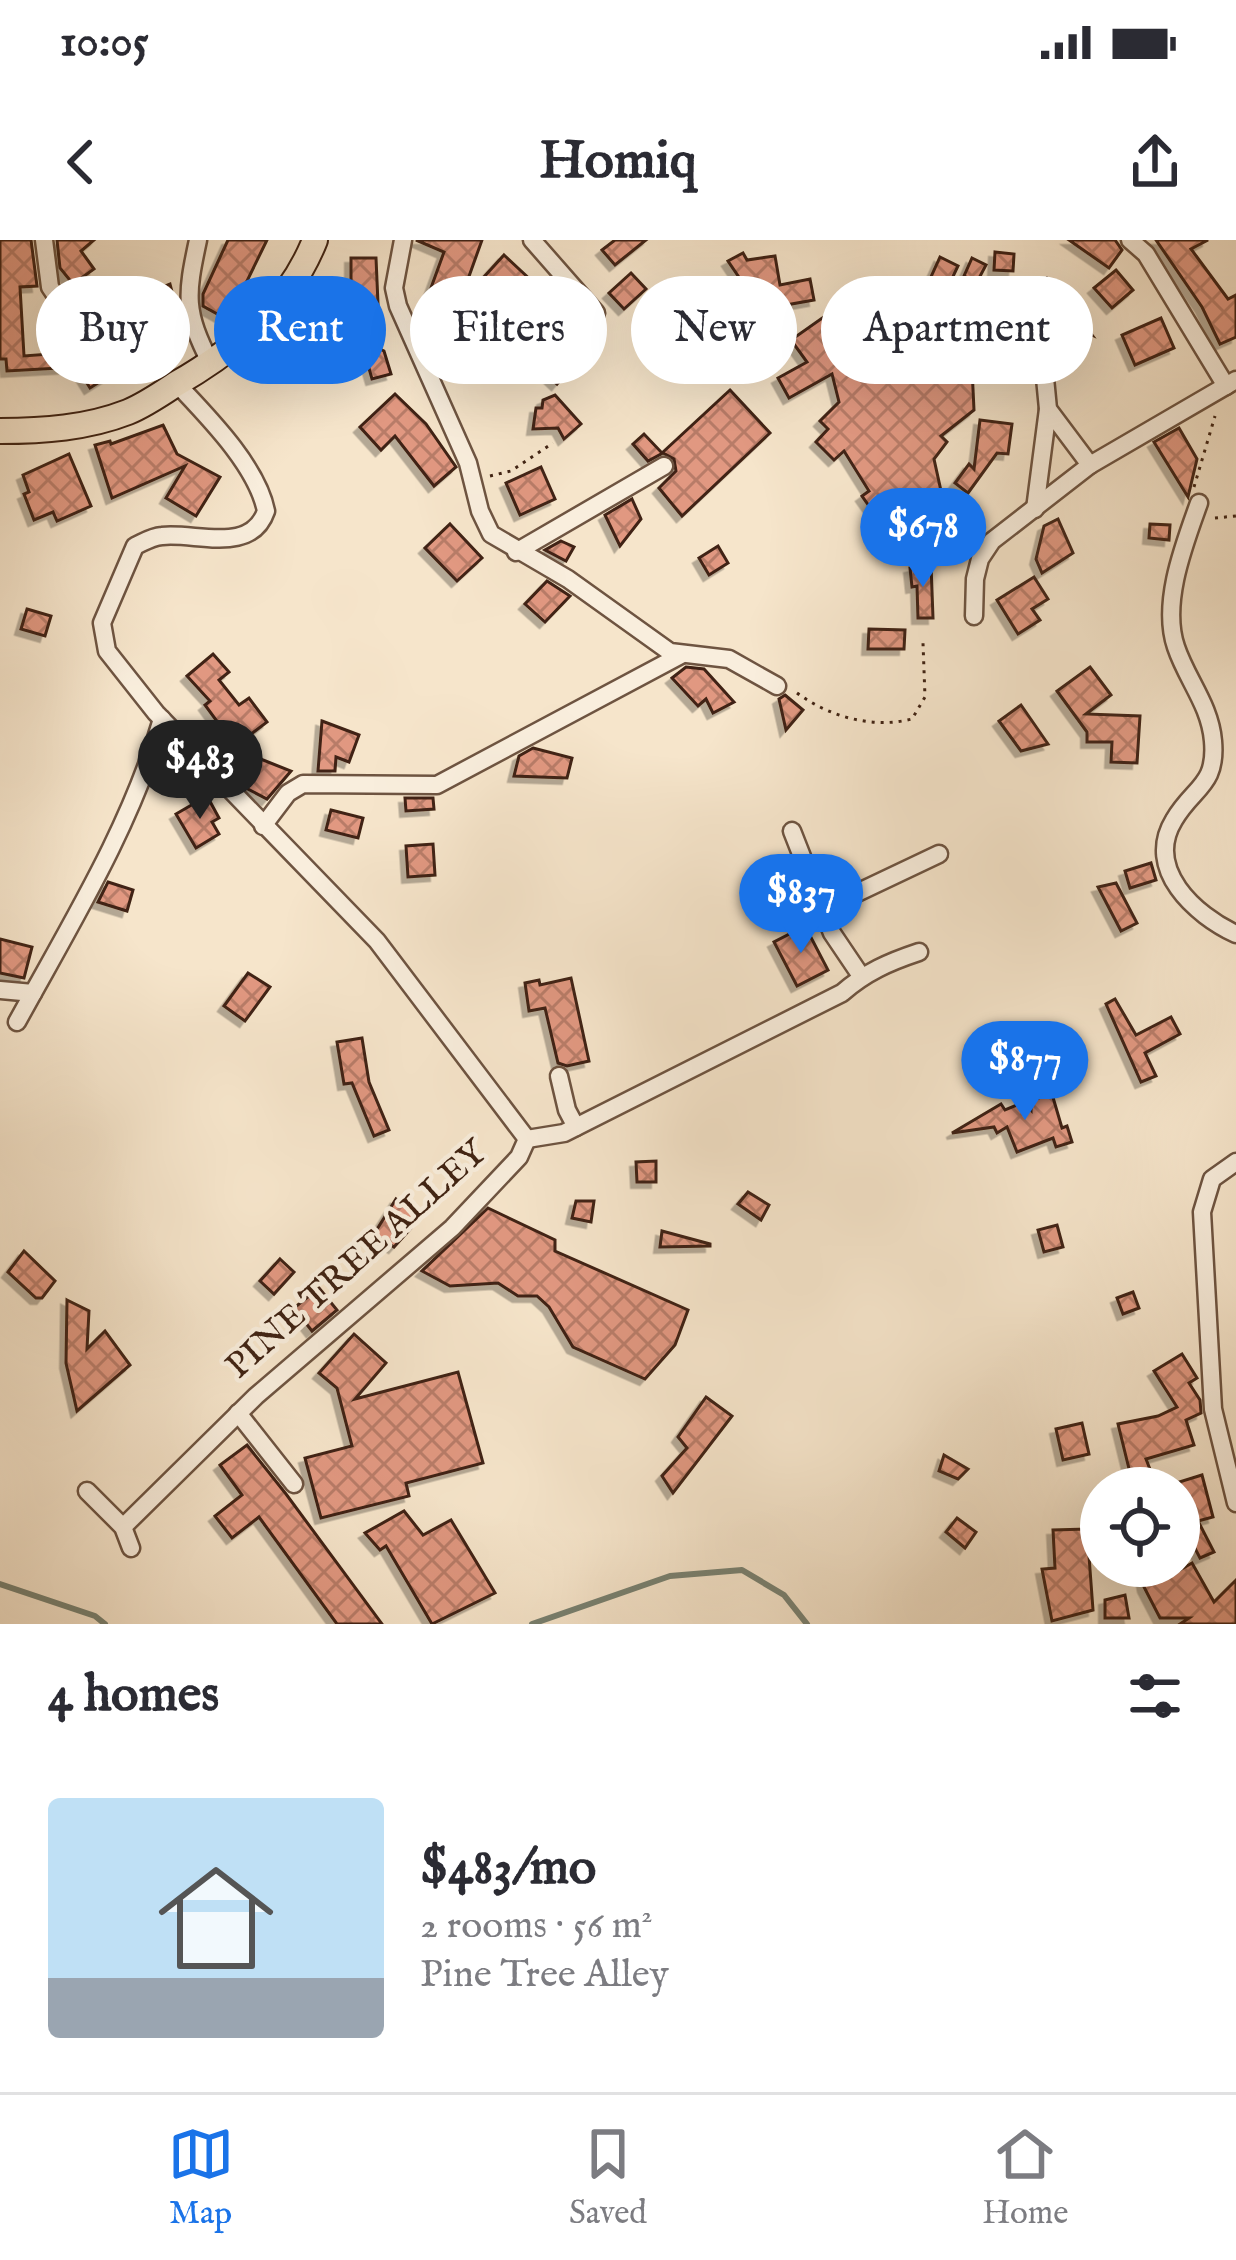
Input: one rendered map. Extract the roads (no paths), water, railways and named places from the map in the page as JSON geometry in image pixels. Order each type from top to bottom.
[{"type":"main road","points":[[190,376],[242,341],[275,307],[315,240]]},
{"type":"main road","points":[[0,431],[41,431],[97,422],[131,411],[177,384]]},
{"type":"street","points":[[44,240],[49,276]]},
{"type":"street","points":[[198,240],[187,287],[192,324],[211,364]]},
{"type":"street","points":[[403,240],[394,288],[398,306],[468,463],[485,525],[501,543],[568,579],[654,642],[681,655],[729,659],[777,686]]},
{"type":"street","points":[[532,240],[564,276]]},
{"type":"street","points":[[974,616],[980,559],[992,542],[1090,465],[1231,383],[1146,254],[1130,240]]},
{"type":"street","name":"PINE TREE ALLEY","points":[[124,1527],[238,1413],[452,1228],[519,1157],[527,1139],[377,941],[162,719],[106,651],[102,639],[108,604],[134,547],[166,535],[237,537],[255,530],[266,511],[256,481],[213,422],[177,384]]},
{"type":"street","points":[[1035,509],[1048,409],[1046,384]]},
{"type":"street","points":[[1048,409],[1090,465]]},
{"type":"street","points":[[516,552],[664,466]]},
{"type":"street","points":[[1199,503],[1180,558],[1172,632],[1211,722],[1213,765],[1208,782],[1169,826],[1166,857],[1172,880],[1187,901],[1214,924],[1236,934]]},
{"type":"street","points":[[263,826],[288,793],[303,784],[437,785],[681,655]]},
{"type":"street","points":[[17,1022],[137,792],[162,719]]},
{"type":"street","points":[[792,831],[821,910],[861,976]]},
{"type":"street","points":[[821,910],[939,854]]},
{"type":"street","points":[[527,1139],[576,1127],[842,993],[861,976],[919,952]]},
{"type":"street","points":[[0,989],[33,993]]},
{"type":"street","points":[[560,1076],[562,1096],[576,1127]]},
{"type":"street","points":[[1236,1162],[1212,1179],[1202,1212],[1213,1409],[1236,1503]]},
{"type":"street","name":"PINE TREE ALLEY","points":[[238,1413],[294,1484]]},
{"type":"street","points":[[87,1491],[124,1527],[131,1548]]},
{"type":"waterway","points":[[532,1624],[670,1576],[742,1570],[784,1595],[807,1624]]},
{"type":"waterway","points":[[0,1584],[95,1616],[105,1624]]}]
